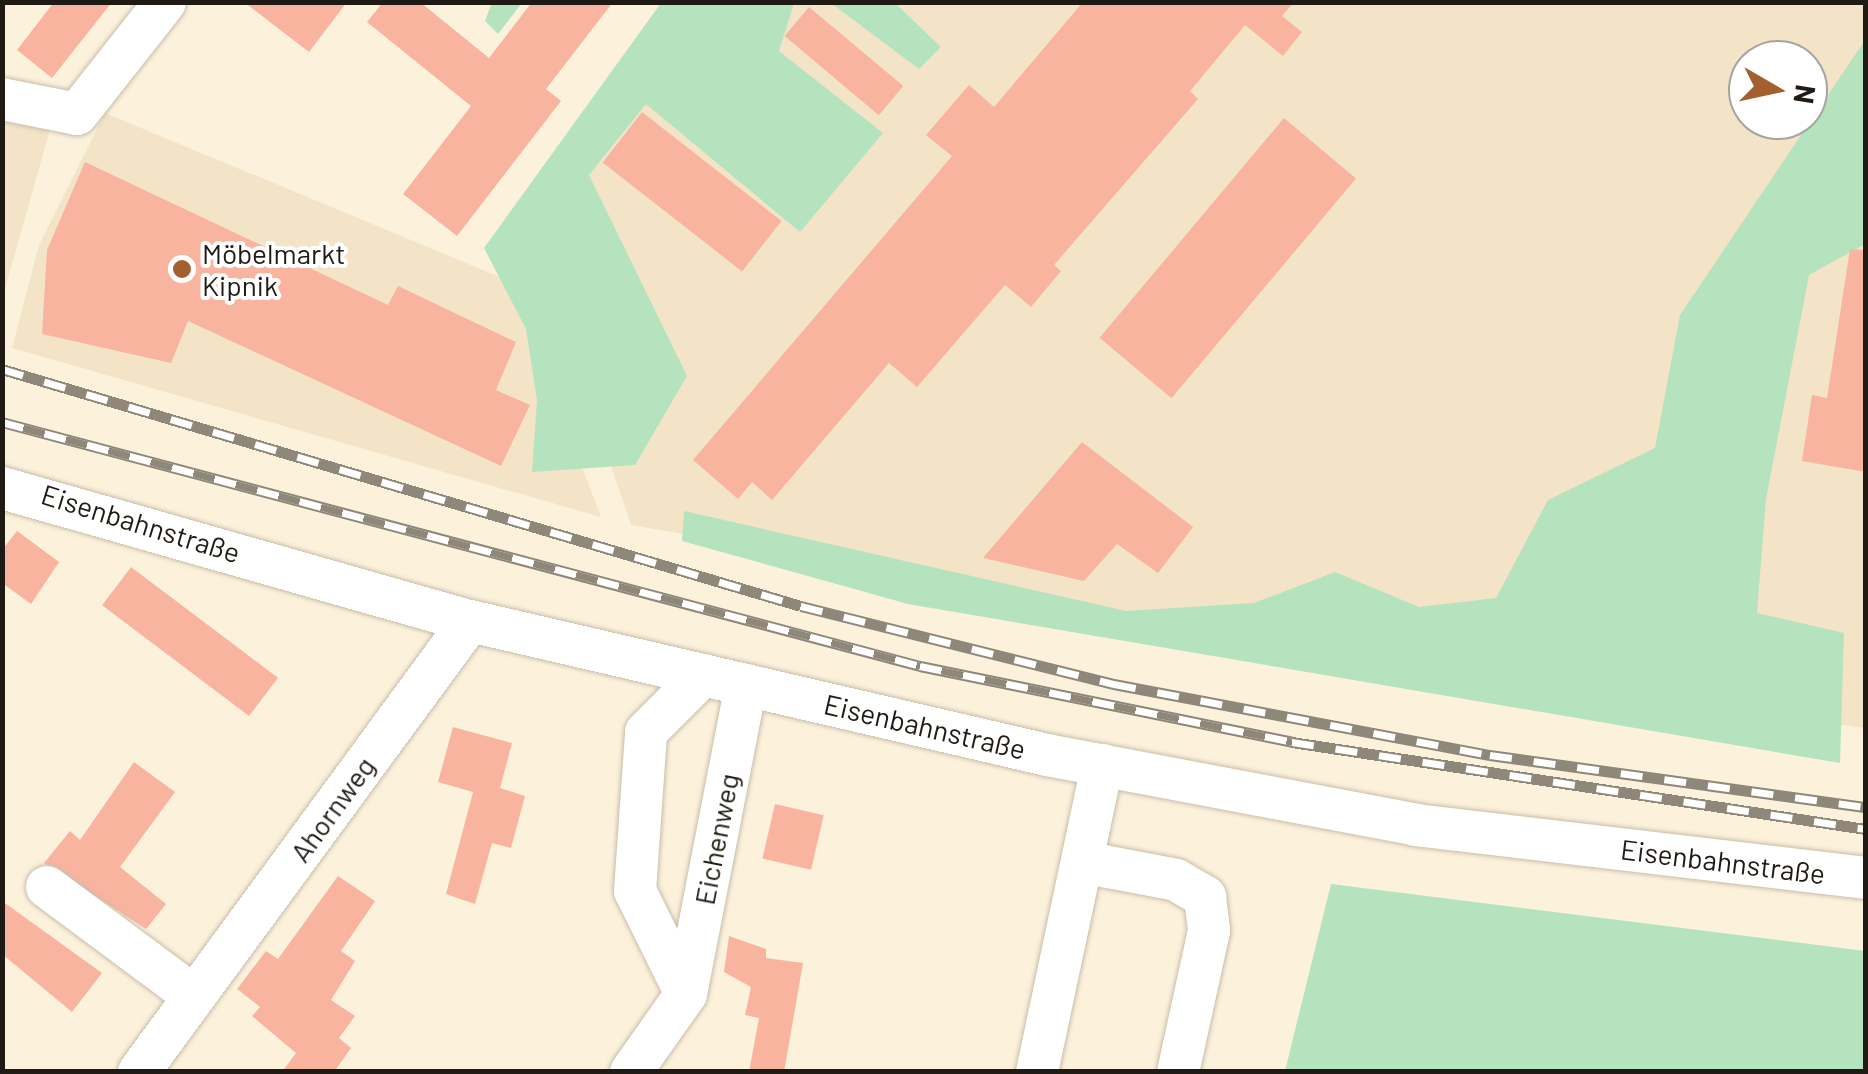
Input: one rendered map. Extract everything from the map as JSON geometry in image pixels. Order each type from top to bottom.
[{"type":"street","points":[[2,99],[77,114],[165,2]]},
{"type":"street","name":"Eisenbahnstraße","points":[[2,488],[470,621],[1102,765],[1416,824],[1866,878]]},
{"type":"street","name":"Ahornweg","points":[[138,1072],[470,621]]},
{"type":"street","points":[[686,994],[635,892],[646,732],[703,675]]},
{"type":"street","name":"Eichenweg","points":[[631,1072],[686,994],[746,685]]},
{"type":"street","points":[[1037,1072],[1102,765]]},
{"type":"street","points":[[1082,862],[1176,880],[1205,896],[1209,931],[1178,1072]]},
{"type":"street","points":[[47,887],[194,996]]},
{"type":"shaded area","points":[[705,3],[1865,3],[1865,728],[1587,692],[631,525],[533,236]]},
{"type":"shaded area","points":[[105,113],[512,282],[601,517],[12,348],[39,245]]},
{"type":"shaded area","points":[[3,114],[51,126],[3,296]]},
{"type":"green space","points":[[492,2],[522,3],[498,34],[485,21]]},
{"type":"green space","points":[[661,3],[794,3],[779,51],[883,133],[800,232],[646,104],[589,175],[687,376],[635,465],[532,472],[537,400],[526,329],[484,248]]},
{"type":"green space","points":[[831,3],[895,3],[941,47],[919,69]]},
{"type":"green space","points":[[1865,40],[1865,244],[1809,275],[1766,499],[1757,613],[1844,633],[1840,763],[908,604],[682,541],[684,511],[1126,611],[1254,603],[1335,572],[1419,607],[1496,598],[1548,500],[1655,448],[1680,315],[1798,140],[1828,140],[1828,95]]},
{"type":"green space","points":[[1331,884],[1865,951],[1865,1071],[1285,1071]]},
{"type":"building","points":[[54,2],[112,2],[52,78],[17,50]]},
{"type":"building","points":[[244,2],[347,2],[309,52]]},
{"type":"building","points":[[383,2],[420,2],[489,58],[532,2],[613,2],[546,89],[561,101],[457,236],[403,194],[471,106],[367,22]]},
{"type":"building","points":[[1083,2],[1294,2],[1282,16],[1302,32],[1283,56],[1245,25],[1190,91],[1198,99],[1054,265],[1061,271],[1031,307],[1005,285],[917,387],[889,363],[772,500],[752,482],[738,499],[693,460],[952,156],[926,135],[969,85],[994,107]]},
{"type":"building","points":[[809,7],[903,86],[879,115],[785,36]]},
{"type":"building","points":[[642,112],[781,221],[742,271],[603,162]]},
{"type":"building","points":[[1284,118],[1356,178],[1172,398],[1100,338]]},
{"type":"building","points":[[85,162],[388,305],[398,286],[516,342],[496,390],[530,405],[501,466],[188,321],[171,363],[42,334],[47,250]]},
{"type":"building","points":[[1850,249],[1866,250],[1866,472],[1802,461],[1812,395],[1827,398]]},
{"type":"building","points":[[1082,442],[1193,527],[1158,573],[1117,544],[1084,581],[983,558]]},
{"type":"building","points":[[17,531],[59,562],[31,604],[2,583],[2,550]]},
{"type":"building","points":[[131,567],[278,678],[249,716],[102,605]]},
{"type":"building","points":[[453,727],[512,743],[500,788],[525,796],[511,848],[492,843],[475,904],[446,894],[473,792],[438,782]]},
{"type":"building","points":[[134,762],[175,792],[120,867],[166,904],[146,929],[44,863],[70,831],[80,840]]},
{"type":"building","points":[[775,804],[824,815],[811,870],[762,859]]},
{"type":"building","points":[[338,876],[375,901],[341,951],[355,961],[331,1000],[355,1016],[339,1038],[351,1048],[334,1072],[282,1072],[296,1053],[252,1016],[260,1007],[237,989],[266,951],[278,959]]},
{"type":"building","points":[[2,901],[102,973],[72,1012],[2,954]]},
{"type":"building","points":[[729,936],[766,949],[766,958],[803,963],[784,1072],[749,1072],[759,1018],[745,1015],[751,987],[724,972]]},
{"type":"railway","points":[[2,369],[801,606],[1114,684],[1490,755],[1866,807]]},
{"type":"railway","points":[[2,422],[920,666],[1292,742],[1866,829]]},
{"type":"place","name":"Möbelmarkt Kipnik","points":[[182,269]]}]
